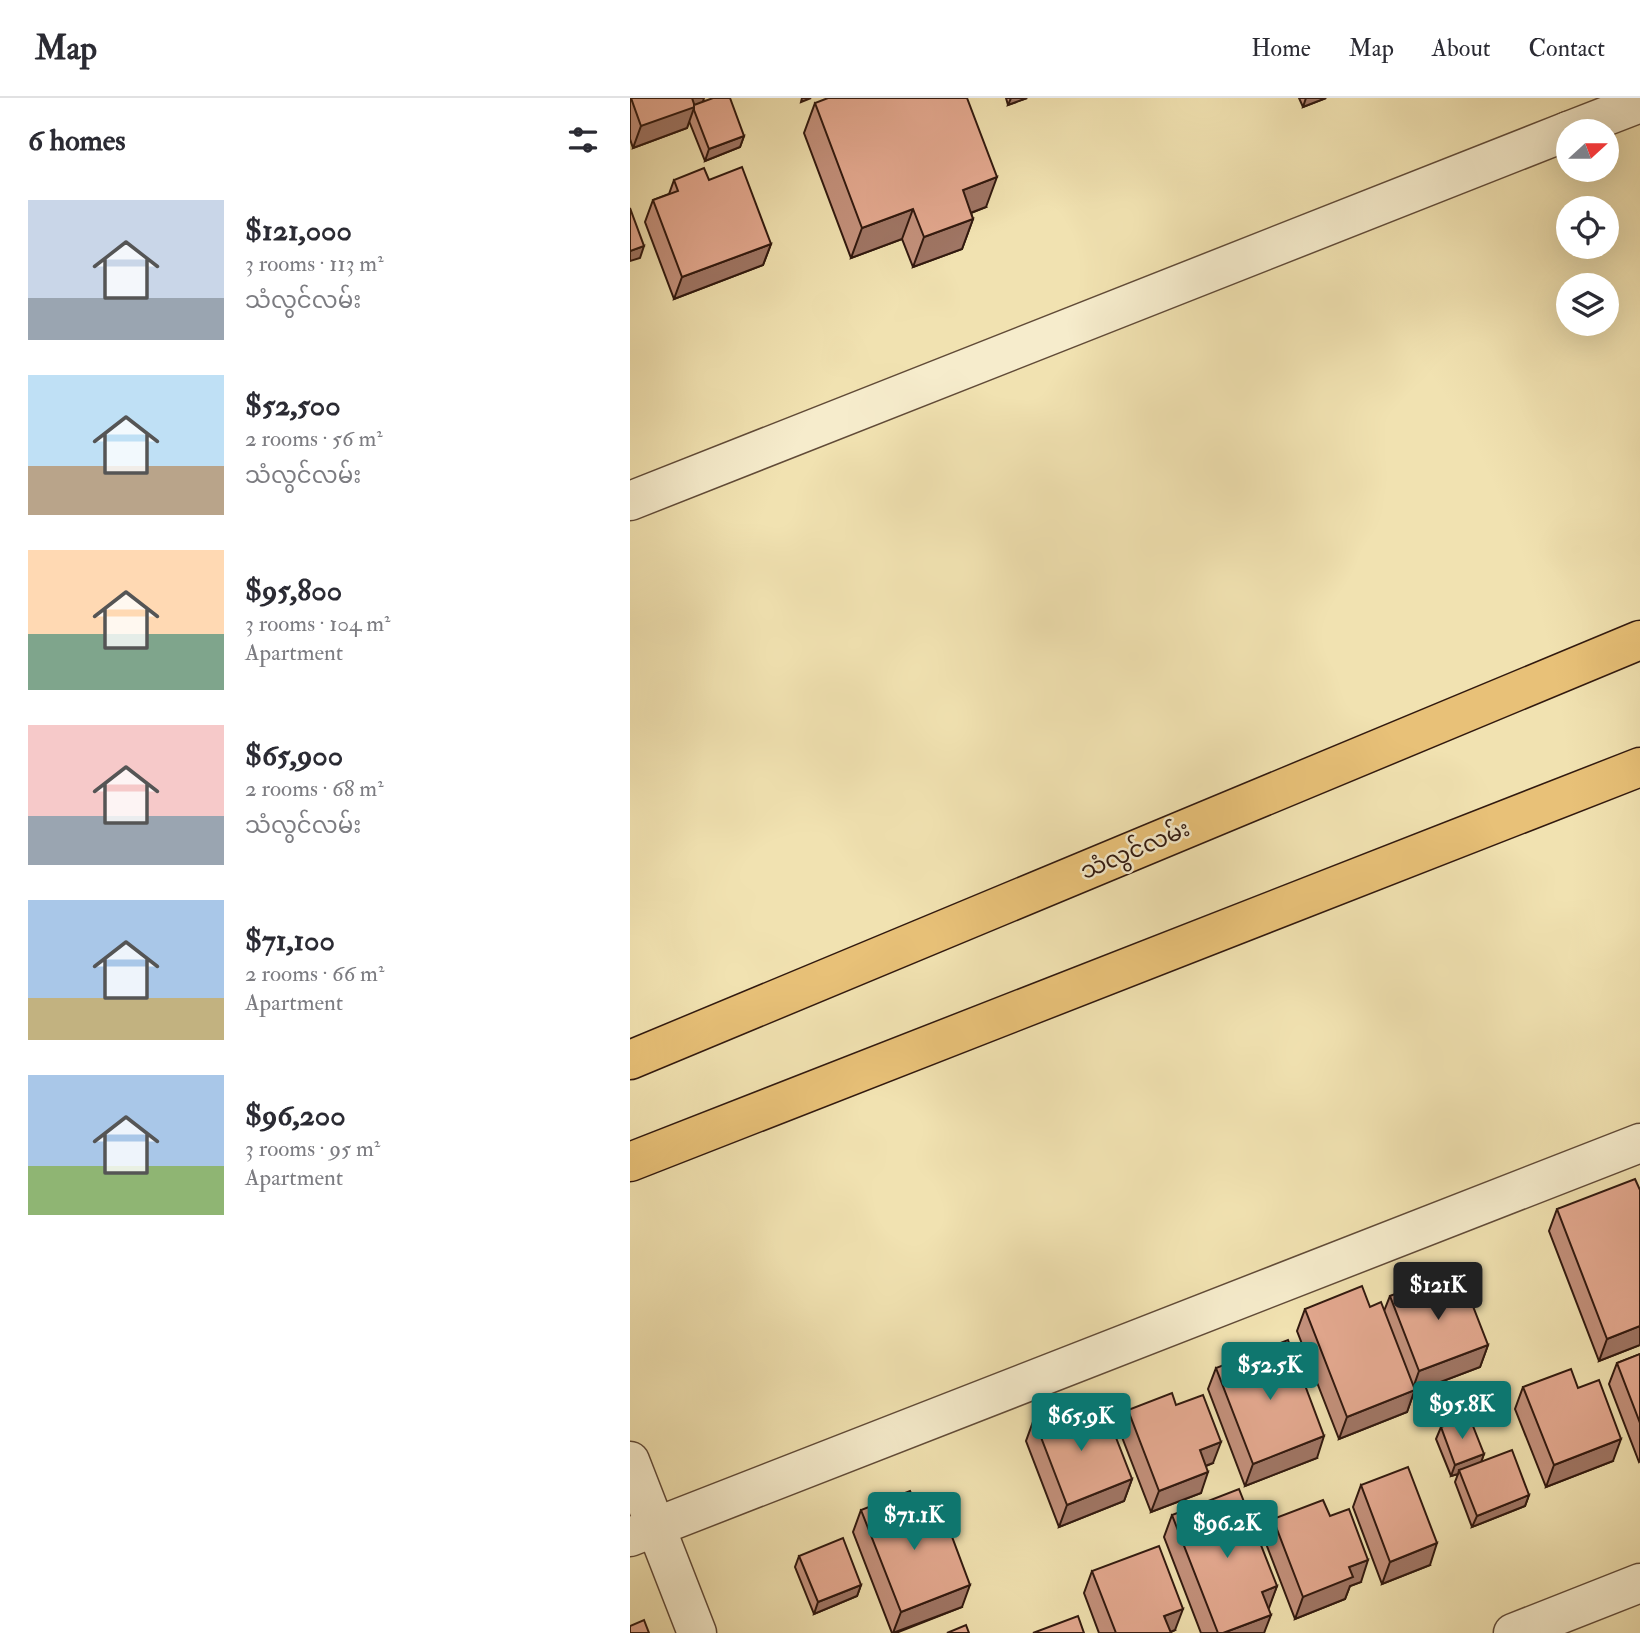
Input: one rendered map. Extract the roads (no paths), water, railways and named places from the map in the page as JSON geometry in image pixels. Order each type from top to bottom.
[{"type":"main road","name":"သံလွင်လမ်း","points":[[630,1060],[1640,640]]},
{"type":"main road","points":[[630,1162],[1640,767]]},
{"type":"street","points":[[1599,119],[1640,103]]},
{"type":"street","points":[[630,500],[1556,136]]},
{"type":"street","points":[[643,1532],[1640,1143]]},
{"type":"street","points":[[630,1461],[643,1532],[697,1633]]},
{"type":"street","points":[[1513,1633],[1640,1583]]}]
